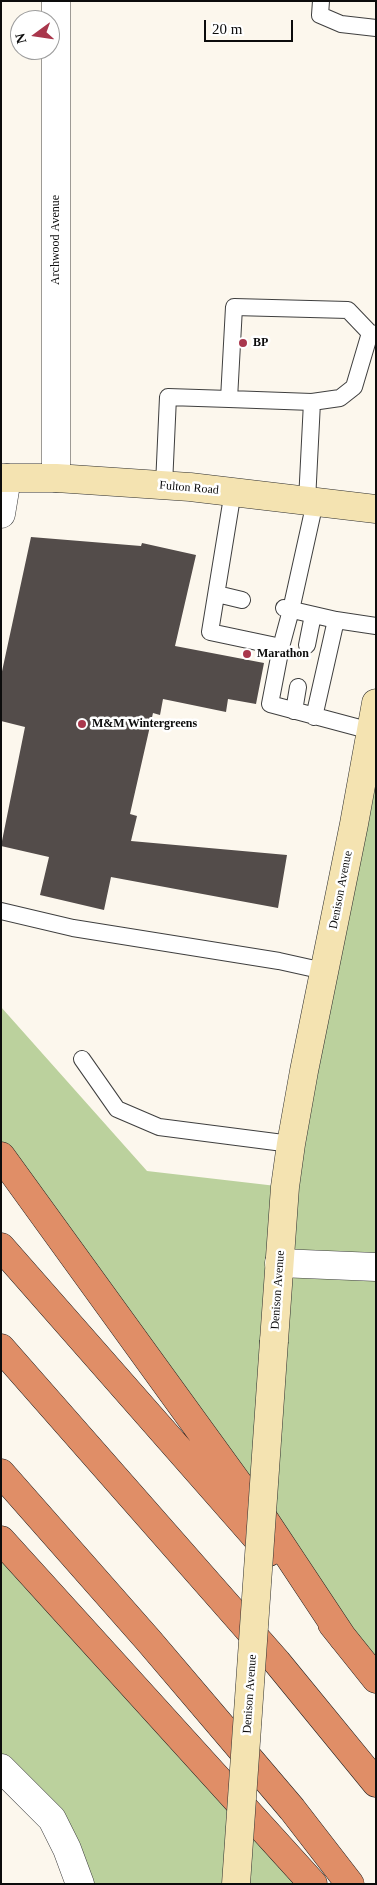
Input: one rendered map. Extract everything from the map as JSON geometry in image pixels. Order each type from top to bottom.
[{"type":"highway","points":[[1,1156],[264,1519],[344,1638]]},
{"type":"highway","points":[[1,1247],[344,1638],[376,1679]]},
{"type":"highway","points":[[1,1348],[278,1662],[376,1783]]},
{"type":"highway","points":[[1,1473],[149,1641],[292,1809],[350,1884]]},
{"type":"highway","points":[[1,1540],[314,1884]]},
{"type":"main road","name":"Fulton Road","points":[[4,478],[56,478],[164,485],[233,491],[376,509]]},
{"type":"main road","name":"Denison Avenue","points":[[236,1884],[279,1263],[291,1144],[376,703]]},
{"type":"street","name":"Archwood Avenue","points":[[56,1],[56,478]]},
{"type":"street","points":[[1,514],[4,478]]},
{"type":"street","points":[[279,1263],[376,1267]]},
{"type":"street","points":[[1,1768],[52,1818],[67,1849],[80,1884]]},
{"type":"lane","points":[[321,1],[320,14],[341,24],[376,28]]},
{"type":"lane","points":[[164,485],[168,397],[312,402],[340,398],[354,387],[373,334],[348,310],[234,307],[229,399]]},
{"type":"lane","points":[[312,402],[311,501],[270,704],[371,731]]},
{"type":"lane","points":[[233,491],[210,632],[281,647]]},
{"type":"lane","points":[[217,594],[242,600]]},
{"type":"lane","points":[[288,609],[336,620],[376,626]]},
{"type":"lane","points":[[307,645],[313,615]]},
{"type":"lane","points":[[314,717],[336,620]]},
{"type":"lane","points":[[294,711],[298,687]]},
{"type":"lane","points":[[1,911],[73,928],[279,961],[324,971]]},
{"type":"lane","points":[[82,1058],[117,1110],[159,1127],[291,1144]]},
{"type":"green space","points":[[376,720],[376,1679],[1,1156],[1,1007],[147,1171],[285,1187]]},
{"type":"green space","points":[[1,1540],[313,1884],[80,1884],[1,1768]]},
{"type":"building","name":"M&M Wintergreens","points":[[31,537],[141,546],[142,543],[196,555],[175,646],[264,663],[256,704],[228,699],[226,712],[163,699],[160,715],[153,713],[130,814],[137,816],[131,841],[287,855],[278,908],[111,877],[104,910],[40,895],[49,857],[1,846],[25,727],[1,721],[1,676]]},
{"type":"place","name":"BP","points":[[243,343]]},
{"type":"place","name":"Marathon","points":[[247,654]]},
{"type":"place","name":"M&M Wintergreens","points":[[82,724]]}]
